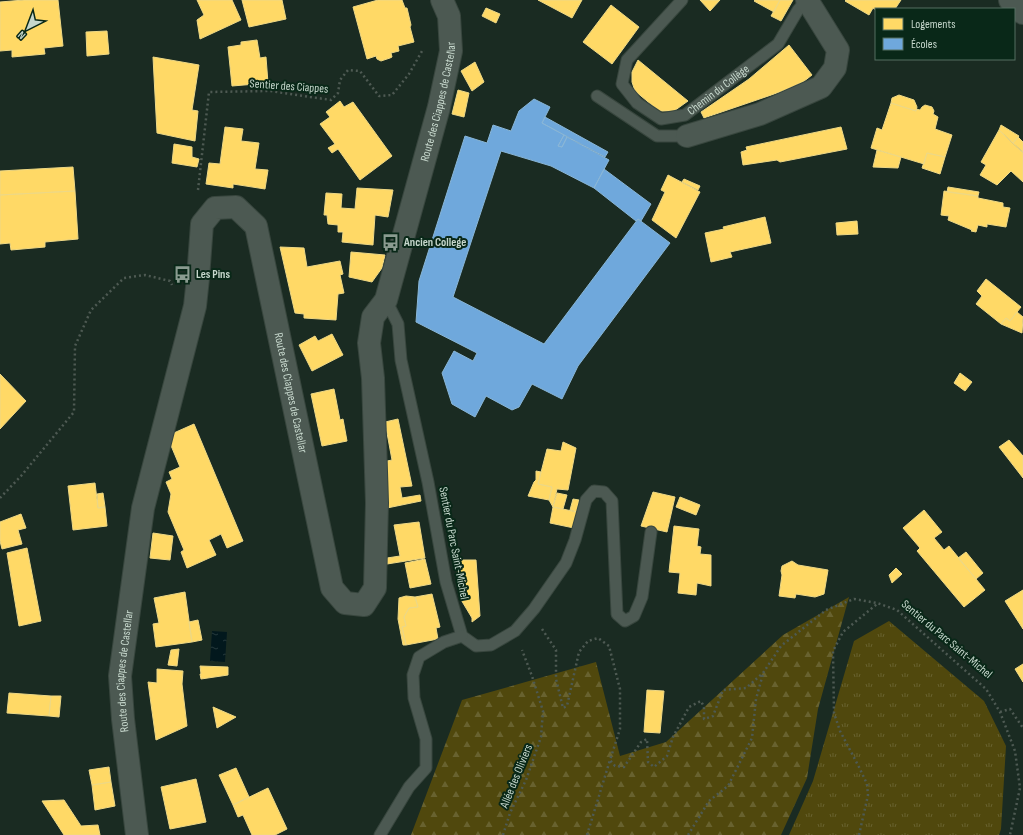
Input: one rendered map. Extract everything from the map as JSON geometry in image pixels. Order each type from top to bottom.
[{"type":"street","name":"Route des Ciappes de Castellar","points":[[137,835],[123,719],[120,676],[143,508],[195,306],[202,224],[215,208],[236,207],[256,226],[332,588],[345,603],[364,604],[375,588],[378,503],[373,378],[369,343],[373,317],[386,300],[439,107],[451,51],[449,16],[442,0]]},
{"type":"street","name":"Chemin du Collège","points":[[687,136],[760,114],[821,87],[835,68],[838,50],[807,0]]},
{"type":"street","points":[[1010,0],[1023,13]]},
{"type":"lane","name":"Chemin du Collège","points":[[682,0],[627,60],[622,84],[637,103],[661,120],[685,115],[778,44],[798,10],[807,0]]},
{"type":"lane","name":"Chemin du Collège","points":[[597,96],[657,136],[687,136]]},
{"type":"lane","name":"Sentier du Parc Saint-Michel","points":[[386,300],[398,324],[401,360],[428,482],[446,582],[462,636]]},
{"type":"lane","points":[[380,835],[410,787],[426,768],[426,739],[414,698],[413,675],[419,657],[444,642],[462,636],[476,646],[491,645],[515,631],[534,609],[566,563],[575,540],[586,500],[594,491],[604,492],[612,501],[617,614],[625,621],[634,616],[642,597],[650,532]]},
{"type":"path","name":"Sentier des Ciappes","points":[[202,224],[197,196],[209,92],[270,91],[332,100],[338,93],[340,80],[348,70],[360,71],[379,96],[392,95],[409,74],[422,51],[427,51]]},
{"type":"path","points":[[0,498],[21,476],[74,412],[75,346],[91,310],[124,278],[145,275],[170,282],[182,301],[195,306]]},
{"type":"path","name":"Sentier du Parc Saint-Michel","points":[[610,760],[615,766],[624,768],[641,742],[647,739],[648,762],[654,767],[667,756],[673,737],[689,707],[701,701],[704,707],[704,719],[713,716],[723,690],[746,688],[763,673],[780,646],[826,610],[854,599],[877,603],[897,610],[986,689],[1000,712],[1015,751],[1020,788],[1010,835]]},
{"type":"path","points":[[859,835],[868,795],[867,784],[840,731],[834,713],[833,651],[843,632],[877,603]]},
{"type":"path","points":[[515,631],[527,626],[542,628],[556,650],[556,679],[563,708],[567,706],[579,652],[588,641],[598,638],[609,646],[620,689],[620,729],[587,835]]},
{"type":"path","name":"Allée des Oliviers","points":[[503,835],[510,813],[526,780],[541,737],[543,711],[515,631]]},
{"type":"path","points":[[688,835],[709,800],[728,786],[752,738],[756,700],[763,673]]},
{"type":"path","points":[[1000,712],[1010,709],[1023,728]]},
{"type":"green space","points":[[849,597],[818,709],[807,778],[781,835],[411,835],[462,700],[596,662],[620,756],[666,742],[783,635]]},
{"type":"green space","points":[[889,621],[984,701],[1006,746],[1001,829],[999,835],[789,835],[813,781],[854,641]]},
{"type":"water","points":[[212,631],[227,632],[225,662],[210,661]]},
{"type":"building: Logements","points":[[58,0],[63,46],[44,48],[45,54],[12,57],[12,50],[0,51],[0,2]]},
{"type":"building: Logements","points":[[197,0],[232,0],[241,20],[200,39],[197,20],[204,15]]},
{"type":"building: Logements","points":[[242,0],[282,0],[286,19],[249,27]]},
{"type":"building: Logements","points":[[378,0],[402,0],[405,8],[407,8],[414,42],[398,46],[399,51],[391,53],[392,57],[381,61],[377,59],[376,56],[367,59],[353,7]]},
{"type":"building: Logements","points":[[538,0],[582,0],[572,18]]},
{"type":"building: Logements","points":[[700,0],[720,0],[710,11]]},
{"type":"building: Logements","points":[[780,0],[774,12],[754,1]]},
{"type":"building: Logements","points":[[780,0],[793,0],[781,21],[771,16]]},
{"type":"building: Logements","points":[[901,0],[896,8],[875,8],[875,9],[873,8],[869,15],[845,1]]},
{"type":"building: Logements","points":[[611,5],[639,27],[612,64],[583,42]]},
{"type":"building: Logements","points":[[486,8],[500,14],[496,23],[482,16]]},
{"type":"building: Logements","points":[[107,31],[109,54],[87,56],[86,32]]},
{"type":"building: Logements","points":[[257,40],[260,58],[266,57],[268,83],[232,86],[228,47],[241,45],[241,42]]},
{"type":"building: Logements","points":[[789,45],[812,75],[803,82],[780,92],[704,118],[701,112],[749,79]]},
{"type":"building: Logements","points":[[153,57],[199,65],[192,110],[198,111],[195,141],[157,133]]},
{"type":"building: Logements","points":[[638,60],[688,101],[674,111],[659,111],[635,91],[632,82],[632,72]]},
{"type":"building: Logements","points":[[475,62],[484,82],[472,91],[461,71]]},
{"type":"building: Logements","points":[[458,90],[469,93],[464,117],[452,114]]},
{"type":"building: Logements","points":[[899,95],[914,100],[917,107],[916,111],[891,103],[892,98]]},
{"type":"building: Logements","points":[[340,101],[344,107],[353,102],[392,156],[360,180],[338,149],[332,153],[328,148],[335,144],[320,124],[330,117],[326,112]]},
{"type":"building: Logements","points":[[891,103],[916,111],[916,109],[920,110],[925,105],[932,107],[934,111],[933,114],[938,117],[935,129],[952,135],[945,157],[927,153],[924,164],[871,148],[877,128],[882,130]]},
{"type":"building: Logements","points":[[1001,125],[1019,136],[1013,143],[999,130]]},
{"type":"building: Logements","points":[[225,127],[243,129],[241,141],[259,143],[255,169],[268,170],[265,189],[233,184],[233,188],[206,184],[209,163],[220,164]]},
{"type":"building: Logements","points":[[841,127],[847,149],[780,162],[777,160],[743,165],[741,152],[747,150],[746,147]]},
{"type":"building: Logements","points":[[999,130],[1023,153],[1023,182],[1011,171],[997,185],[980,175],[986,165],[981,162]]},
{"type":"building: Logements","points":[[1018,137],[1023,142],[1023,152],[1013,143]]},
{"type":"building: Logements","points":[[174,144],[192,147],[192,157],[199,159],[197,167],[172,163]]},
{"type":"building: Logements","points":[[877,150],[901,157],[898,168],[873,167]]},
{"type":"building: Logements","points":[[927,153],[945,157],[940,174],[922,168]]},
{"type":"building: Logements","points":[[73,167],[75,191],[0,195],[0,171]]},
{"type":"building: Logements","points":[[668,175],[700,192],[676,238],[652,220],[665,192],[661,190]]},
{"type":"building: Logements","points":[[684,179],[700,186],[698,190],[682,182]]},
{"type":"building: Logements","points":[[948,187],[979,192],[978,196],[947,192]]},
{"type":"building: Logements","points":[[357,188],[393,190],[388,217],[375,215],[373,245],[342,242],[343,232],[338,232],[338,225],[328,224],[327,215],[324,215],[326,193],[342,194],[341,208],[355,209]]},
{"type":"building: Logements","points":[[75,191],[78,239],[45,242],[45,247],[11,250],[10,243],[0,244],[0,195]]},
{"type":"building: Logements","points":[[944,191],[978,196],[978,198],[1003,203],[1003,207],[1010,208],[1006,227],[987,224],[987,227],[978,225],[976,232],[948,220],[949,216],[941,215]]},
{"type":"building: Logements","points":[[765,217],[771,243],[730,252],[732,257],[711,262],[705,233]]},
{"type":"building: Logements","points":[[857,221],[858,234],[837,235],[836,223]]},
{"type":"building: Logements","points":[[280,247],[304,248],[307,267],[340,261],[343,274],[340,275],[344,293],[338,294],[336,320],[304,318],[304,314],[295,313]]},
{"type":"building: Logements","points":[[351,252],[385,255],[382,268],[372,282],[349,277]]},
{"type":"building: Logements","points":[[986,279],[1021,307],[1010,321],[1006,318],[1001,324],[976,304],[982,296],[977,291]]},
{"type":"building: Logements","points":[[1017,312],[1023,317],[1022,333],[1001,324],[1006,318],[1010,321]]},
{"type":"building: Logements","points":[[332,334],[343,355],[312,371],[299,345],[315,336],[318,341]]},
{"type":"building: Logements","points":[[960,373],[972,382],[965,391],[954,383]]},
{"type":"building: Logements","points":[[0,374],[26,401],[0,429]]},
{"type":"building: Logements","points":[[334,389],[340,420],[343,419],[347,441],[322,446],[311,394]]},
{"type":"building: Logements","points":[[398,419],[412,486],[400,487],[402,498],[420,495],[421,501],[387,508],[387,461],[392,460],[385,422]]},
{"type":"building: Logements","points":[[194,424],[243,541],[227,548],[221,534],[209,540],[216,555],[187,568],[181,552],[184,550],[168,512],[171,494],[166,482],[172,479],[169,472],[180,467],[167,436]]},
{"type":"building: Logements","points":[[1009,440],[1023,456],[1023,478],[999,447]]},
{"type":"building: Logements","points":[[563,442],[576,448],[568,490],[557,489],[553,507],[549,500],[552,487],[538,484],[547,449],[561,451]]},
{"type":"building: Logements","points":[[536,471],[541,472],[538,484],[552,487],[549,500],[528,496],[536,480]]},
{"type":"building: Logements","points":[[95,483],[98,508],[105,507],[107,526],[73,530],[68,486]]},
{"type":"building: Logements","points":[[653,492],[675,497],[667,532],[641,526]]},
{"type":"building: Logements","points":[[103,493],[105,507],[98,508],[97,494]]},
{"type":"building: Logements","points":[[557,493],[567,495],[563,509],[553,507]]},
{"type":"building: Logements","points":[[680,497],[700,505],[696,515],[676,507]]},
{"type":"building: Logements","points":[[573,499],[579,500],[577,512],[570,510]]},
{"type":"building: Logements","points":[[553,507],[577,512],[574,528],[550,523]]},
{"type":"building: Logements","points":[[924,510],[942,532],[934,538],[944,550],[949,546],[985,590],[964,607],[917,551],[920,548],[903,528]]},
{"type":"building: Logements","points":[[21,514],[26,528],[18,530],[22,544],[2,549],[0,541],[0,522]]},
{"type":"building: Logements","points":[[419,522],[425,558],[387,564],[387,558],[400,556],[394,525]]},
{"type":"building: Logements","points":[[674,526],[699,529],[697,546],[701,547],[700,554],[711,555],[711,586],[697,583],[696,595],[678,593],[680,573],[669,572]]},
{"type":"building: Logements","points":[[153,533],[173,536],[170,560],[150,558]]},
{"type":"building: Logements","points":[[27,548],[41,621],[19,626],[7,553]]},
{"type":"building: Logements","points":[[966,552],[983,573],[976,579],[958,558]]},
{"type":"building: Logements","points":[[425,559],[431,584],[410,588],[405,563]]},
{"type":"building: Logements","points":[[456,560],[476,560],[480,616],[472,622],[472,618],[460,598]]},
{"type":"building: Logements","points":[[792,561],[798,565],[828,570],[824,594],[815,597],[796,594],[795,598],[779,596],[782,566]]},
{"type":"building: Logements","points":[[896,568],[902,574],[892,583],[889,575]]},
{"type":"building: Logements","points":[[1023,590],[1023,629],[1005,601]]},
{"type":"building: Logements","points":[[185,592],[192,642],[156,647],[153,624],[159,623],[154,598]]},
{"type":"building: Logements","points":[[432,594],[440,627],[436,628],[438,639],[406,645],[402,627],[406,626],[404,617],[409,608],[418,607],[415,597]]},
{"type":"building: Logements","points":[[406,596],[415,597],[418,607],[409,608],[404,617],[406,626],[402,627],[406,645],[403,645],[398,619],[399,598]]},
{"type":"building: Logements","points":[[198,620],[202,640],[192,642],[189,622]]},
{"type":"building: Logements","points":[[179,649],[177,666],[168,665],[171,650]]},
{"type":"building: Logements","points":[[1023,664],[1023,682],[1015,669]]},
{"type":"building: Logements","points":[[200,666],[228,667],[228,675],[201,679]]},
{"type":"building: Logements","points":[[157,669],[183,671],[182,684],[187,726],[156,740],[148,682],[157,683]]},
{"type":"building: Logements","points":[[647,690],[664,691],[660,733],[644,732]]},
{"type":"building: Logements","points":[[9,693],[51,696],[49,716],[7,713]]},
{"type":"building: Logements","points":[[51,696],[61,696],[59,717],[49,716]]},
{"type":"building: Logements","points":[[213,707],[236,717],[217,728]]},
{"type":"building: Logements","points":[[109,767],[111,782],[92,785],[89,770]]},
{"type":"building: Logements","points":[[236,768],[249,797],[233,805],[219,775]]},
{"type":"building: Logements","points":[[196,779],[206,822],[170,829],[161,787]]},
{"type":"building: Logements","points":[[111,782],[115,806],[95,810],[92,785]]},
{"type":"building: Logements","points":[[268,788],[287,829],[275,835],[252,835],[243,815],[238,817],[233,805]]},
{"type":"building: Logements","points":[[64,800],[81,826],[98,825],[100,835],[64,835],[42,801]]},
{"type":"building: Écoles","points":[[534,99],[550,107],[542,123],[564,135],[558,146],[562,147],[567,137],[609,160],[594,188],[551,166],[501,151],[453,297],[544,344],[638,219],[670,243],[578,366],[562,399],[532,384],[519,407],[512,410],[486,396],[475,417],[452,404],[442,373],[454,351],[473,361],[477,353],[416,322],[419,281],[465,136],[487,143],[493,125],[511,131],[519,111]]},
{"type":"building: Écoles","points":[[545,117],[608,152],[605,157],[542,123]]},
{"type":"building: Écoles","points":[[564,135],[567,137],[562,147],[558,146]]},
{"type":"building: Écoles","points":[[604,169],[651,204],[641,221],[638,219],[636,221],[594,188]]},
{"type":"place","name":"Ancien College","points":[[391,242]]},
{"type":"place","name":"Les Pins","points":[[183,274]]}]
